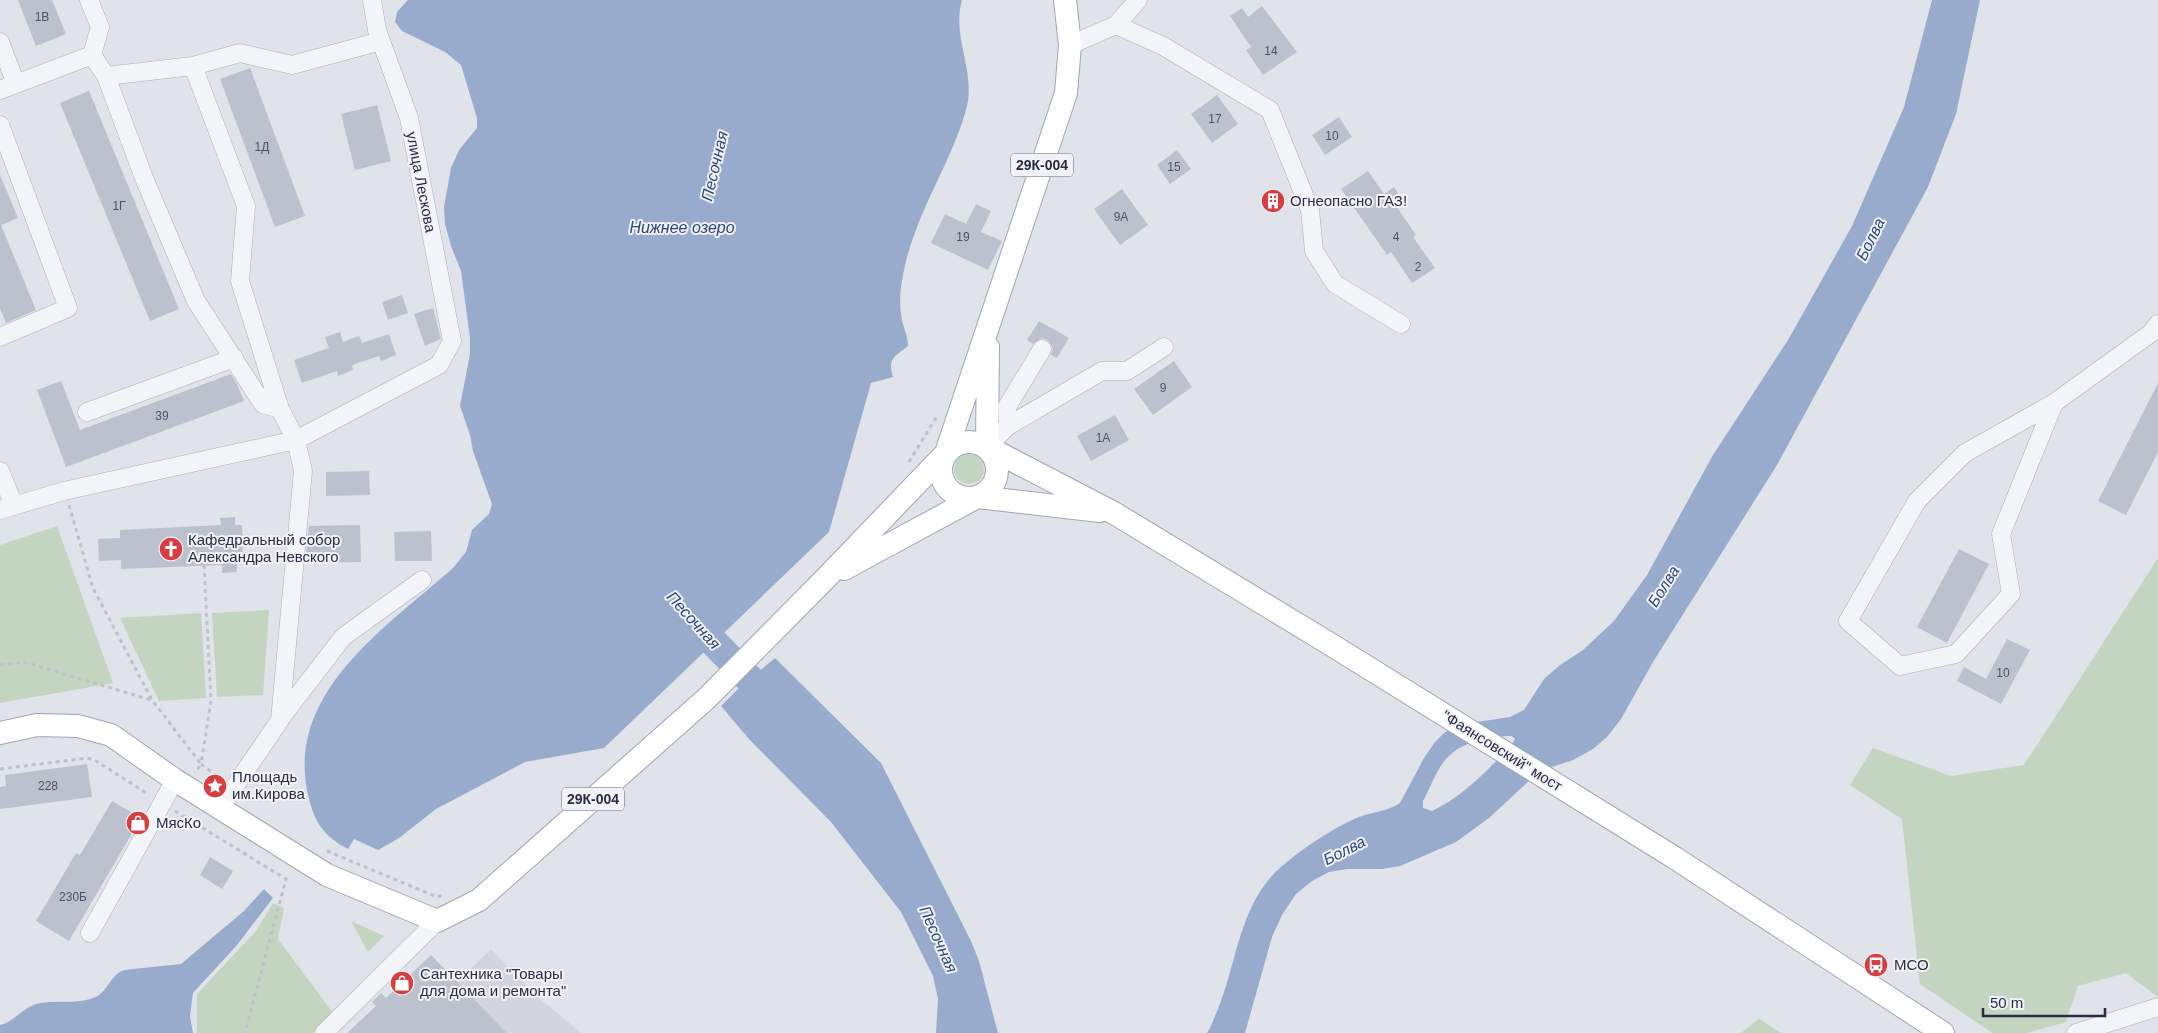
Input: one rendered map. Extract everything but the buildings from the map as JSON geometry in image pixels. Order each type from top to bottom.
[{"type":"main road","name":"29К-004","points":[[437,921],[479,900],[706,699],[825,579],[977,497],[992,487],[996,479],[996,462],[987,447],[988,326],[1066,93],[1070,45],[1065,0]]},
{"type":"main road","points":[[988,326],[940,469],[946,486],[960,496],[1114,513]]},
{"type":"main road","points":[[825,579],[946,453],[961,442],[979,443],[987,447]]},
{"type":"main road","name":"\"Фаянсовский\" мост","points":[[987,447],[1114,513],[1330,644],[1675,858],[1943,1033]]},
{"type":"main road","points":[[0,733],[38,726],[78,726],[111,735],[181,784],[327,875],[437,921]]},
{"type":"street","points":[[89,0],[100,27],[92,55],[106,76],[144,178],[196,301],[263,404],[280,409]]},
{"type":"street","name":"улица Лескова","points":[[296,440],[439,365],[452,341],[409,118],[377,30],[372,0]]},
{"type":"street","points":[[1070,45],[1116,25],[1138,0]]},
{"type":"street","points":[[1116,25],[1163,46],[1270,110],[1310,210],[1314,251],[1335,284],[1401,324]]},
{"type":"street","points":[[106,76],[192,66],[240,52],[292,65],[381,41]]},
{"type":"street","points":[[0,42],[8,87],[92,55]]},
{"type":"street","points":[[192,66],[246,206],[240,280],[280,409],[296,440],[303,471],[280,720]]},
{"type":"street","points":[[0,125],[68,308],[0,336]]},
{"type":"street","points":[[2054,403],[2001,534],[2011,594],[1956,654],[1900,666],[1848,621],[1917,502],[1965,453],[2054,403],[2151,333],[2158,324]]},
{"type":"street","points":[[987,447],[1008,426],[1102,371],[1127,371],[1164,347]]},
{"type":"street","points":[[1008,426],[1006,407],[1042,349]]},
{"type":"street","points":[[87,412],[234,358]]},
{"type":"street","points":[[0,471],[7,508],[64,491],[296,440]]},
{"type":"street","points":[[220,808],[280,720],[343,637],[422,580]]},
{"type":"street","points":[[90,933],[163,803],[181,784]]},
{"type":"street","points":[[324,1033],[437,921]]},
{"type":"street","points":[[2076,1033],[2158,1006]]},
{"type":"path","points":[[904,469],[940,411]]},
{"type":"path","points":[[64,491],[94,588],[152,700],[201,764],[233,789]]},
{"type":"path","points":[[181,784],[201,764],[211,701],[204,565]]},
{"type":"path","points":[[0,665],[24,662],[152,700]]},
{"type":"path","points":[[0,769],[87,758],[96,761],[286,879],[245,1033]]},
{"type":"path","points":[[324,850],[437,897]]},
{"type":"shaded area","points":[[491,949],[539,998],[581,1033],[507,1033],[457,982]]},
{"type":"green space","points":[[969,454],[980,458],[984,469],[980,480],[969,484],[958,480],[954,469],[958,458]]},
{"type":"green space","points":[[57,526],[113,683],[0,703],[0,545]]},
{"type":"green space","points":[[2158,558],[2158,997],[2126,973],[2078,986],[2066,1022],[2027,1033],[1992,1033],[1920,984],[1902,819],[1850,785],[1873,748],[1951,776],[2024,765]]},
{"type":"green space","points":[[269,610],[263,695],[217,697],[212,613]]},
{"type":"green space","points":[[201,613],[206,698],[159,701],[120,618]]},
{"type":"green space","points":[[273,903],[284,908],[278,939],[333,1013],[313,1033],[197,1033],[197,994],[256,931]]},
{"type":"green space","points":[[351,921],[384,936],[368,952]]},
{"type":"green space","points":[[1759,1019],[1781,1033],[1741,1033]]},
{"type":"water","name":"Нижнее озеро","points":[[408,0],[962,0],[959,26],[969,88],[968,101],[957,137],[922,215],[906,260],[900,303],[908,346],[893,358],[891,370],[893,377],[871,383],[829,532],[604,748],[525,762],[436,809],[399,838],[378,850],[354,839],[348,849],[325,832],[315,818],[309,800],[305,754],[313,721],[328,691],[349,663],[374,637],[453,568],[466,552],[472,530],[489,514],[492,504],[473,451],[470,435],[460,406],[470,354],[470,338],[461,271],[445,224],[444,207],[451,168],[459,150],[477,128],[477,118],[461,65],[445,52],[402,31],[395,22],[397,12]]},
{"type":"water","name":"Болва","points":[[1932,0],[1980,0],[1956,114],[1928,187],[1777,465],[1653,662],[1621,719],[1607,737],[1593,749],[1573,760],[1552,767],[1531,779],[1489,818],[1456,842],[1400,866],[1329,872],[1312,881],[1296,894],[1282,915],[1272,937],[1245,1033],[1207,1033],[1218,1009],[1248,915],[1267,881],[1298,853],[1344,824],[1400,803],[1424,758],[1443,734],[1451,728],[1464,724],[1510,717],[1524,710],[1544,679],[1560,665],[1583,650],[1614,621],[1647,575],[1713,455],[1788,340],[1852,226],[1904,107]],"holes":[[[1512,736],[1515,739],[1510,747],[1464,791],[1432,811],[1423,808],[1423,801],[1438,771],[1455,751],[1470,743],[1487,738]]]},
{"type":"water","points":[[775,658],[881,763],[971,941],[979,961],[998,1033],[936,1033],[938,999],[933,976],[901,912],[831,822],[749,739],[721,706]]},
{"type":"water","points":[[264,889],[273,898],[237,945],[193,993],[190,1016],[193,1033],[0,1033],[0,1025],[10,1021],[35,1004],[86,1000],[99,995],[116,975],[124,970],[181,964],[244,911]]},
{"type":"waterway","name":"Песочная","points":[[687,615],[776,706]]},
{"type":"place","name":"Огнеопасно ГАЗ!","points":[[1273,201]]},
{"type":"place","name":"Кафедральный собор Александра Невского","points":[[171,549]]},
{"type":"place","name":"Площадь им.Кирова","points":[[215,786]]},
{"type":"place","name":"МясКо","points":[[138,823]]},
{"type":"place","name":"МСО","points":[[1876,965]]},
{"type":"place","name":"Сантехника \"Товары для дома и ремонта\"","points":[[402,983]]}]
